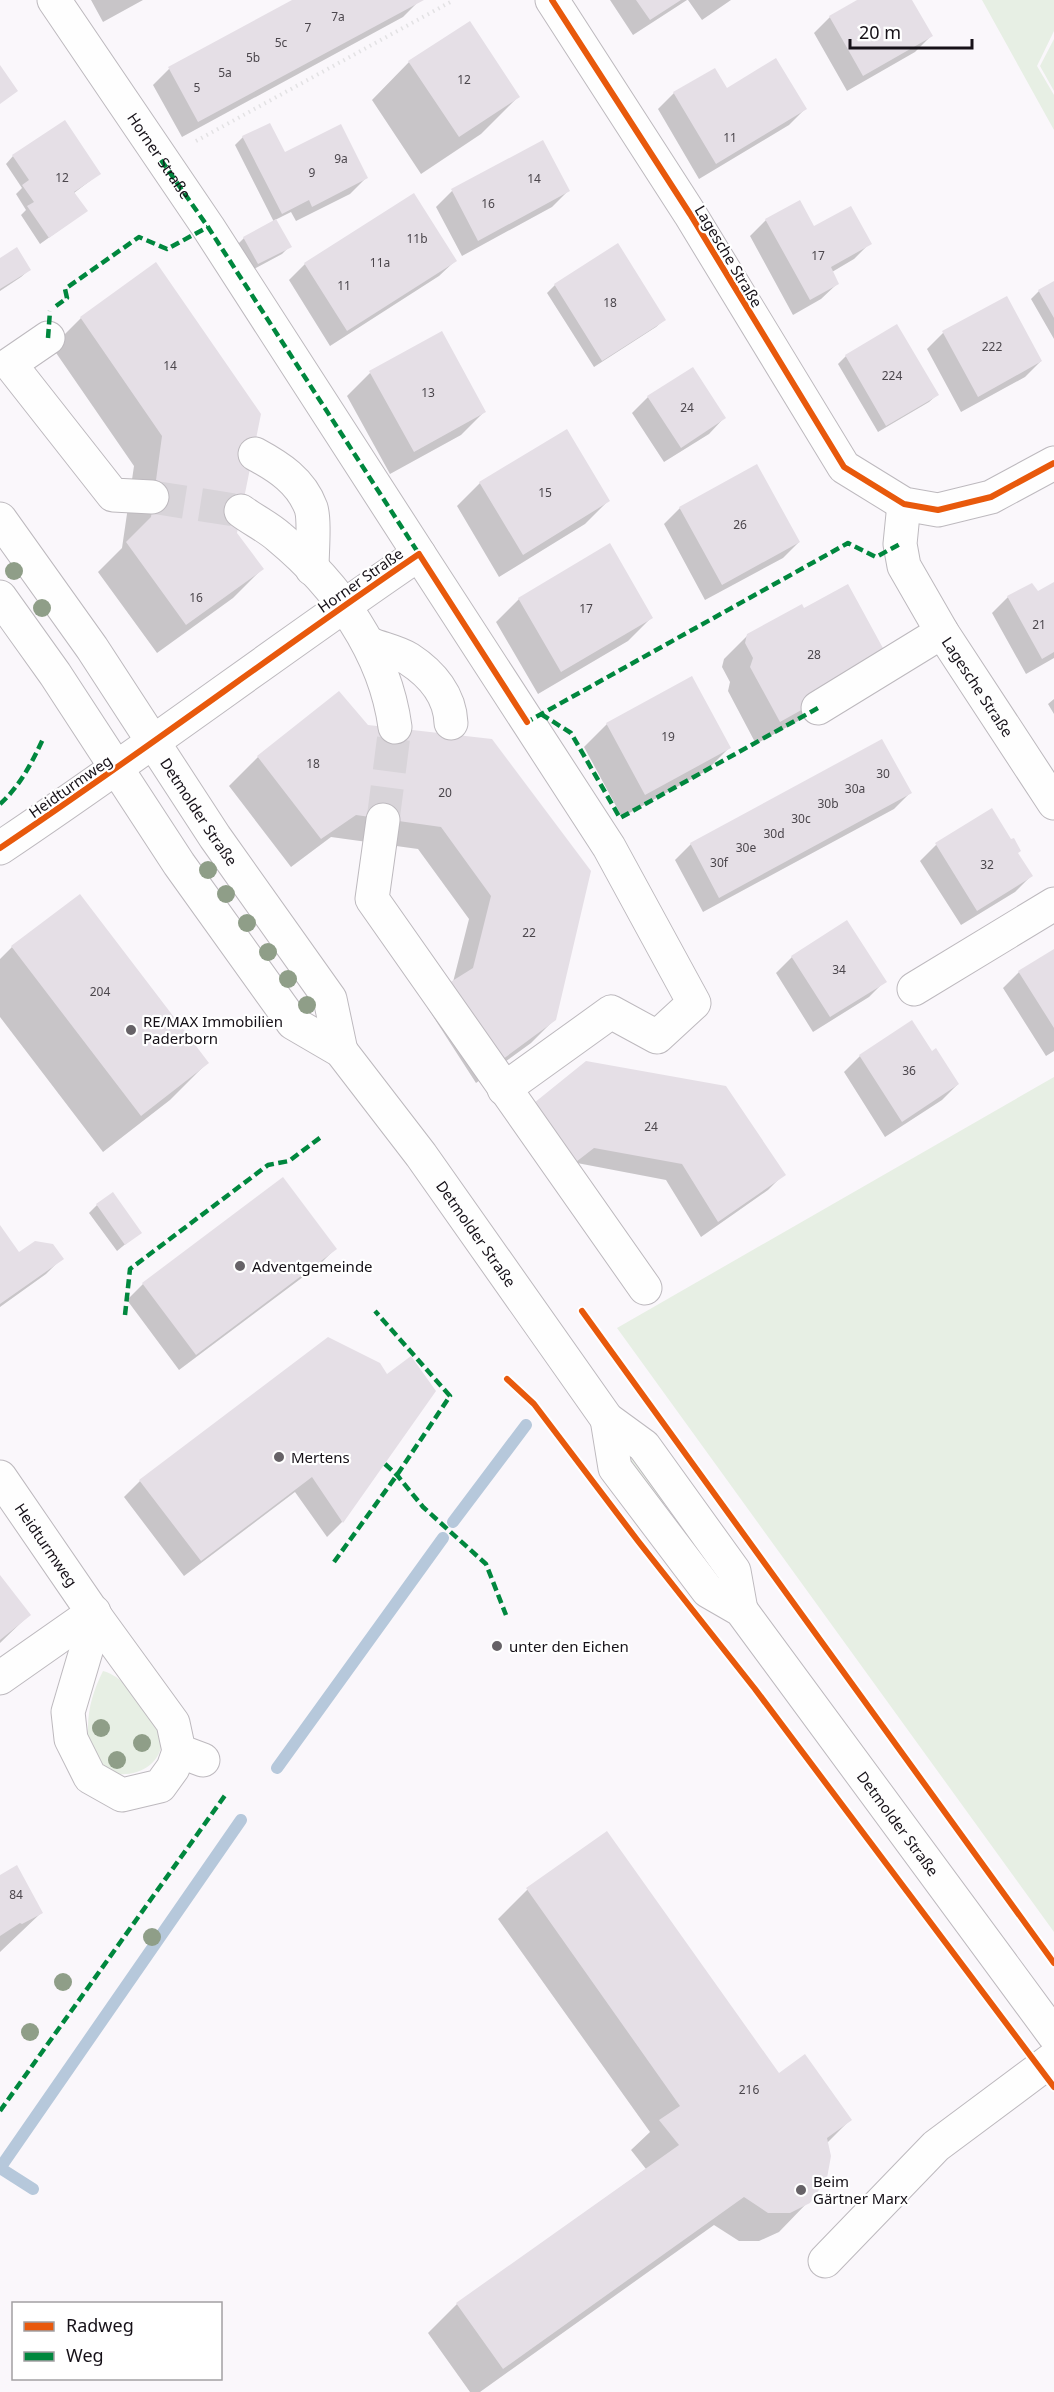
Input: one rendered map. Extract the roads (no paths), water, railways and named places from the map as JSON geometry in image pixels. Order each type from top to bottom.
[{"type":"street","name":"Horner Straße","points":[[54,0],[208,227],[609,847],[694,1003],[657,1036],[611,1012],[504,1089]]},
{"type":"street","name":"Lagesche Straße","points":[[552,0],[690,214],[844,467],[904,504],[900,544],[904,566],[942,632],[1054,803]]},
{"type":"street","points":[[48,338],[10,364],[113,495],[152,497]]},
{"type":"street","points":[[255,454],[278,467],[299,485],[312,510],[312,569]]},
{"type":"street","points":[[904,504],[938,510],[991,497],[1054,463]]},
{"type":"street","points":[[241,512],[278,536],[344,605],[370,644],[392,700],[395,728]]},
{"type":"street","name":"Detmolder Straße","points":[[0,519],[92,648],[215,837],[330,999],[341,1051]]},
{"type":"street","name":"Horner Straße","points":[[154,742],[344,605],[419,554]]},
{"type":"street","name":"Detmolder Straße","points":[[0,597],[55,674],[179,864],[293,1023],[341,1051],[421,1155],[607,1419],[644,1446],[734,1571],[741,1611],[1054,2035]]},
{"type":"street","points":[[818,708],[942,632]]},
{"type":"street","points":[[370,644],[409,659],[440,687],[450,710],[451,723]]},
{"type":"street","name":"Heidturmweg","points":[[0,848],[154,742]]},
{"type":"street","points":[[383,820],[372,899],[645,1288]]},
{"type":"street","points":[[914,988],[1054,904]]},
{"type":"street","name":"Heidturmweg","points":[[0,1477],[172,1723],[191,1756],[173,1768],[160,1786],[122,1795],[90,1778],[71,1739],[68,1712],[95,1614]]},
{"type":"street","points":[[0,1678],[95,1614]]},
{"type":"street","points":[[825,2261],[936,2146],[1054,2058]]},
{"type":"waterway","points":[[453,1522],[526,1425]]},
{"type":"waterway","points":[[277,1768],[443,1538]]},
{"type":"waterway","points":[[0,2168],[241,1820]]},
{"type":"waterway","points":[[0,2168],[33,2189]]},
{"type":"tunnel","points":[[152,497],[241,511]]},
{"type":"tunnel","points":[[383,820],[395,727]]},
{"type":"place","name":"RE/MAX Immobilien Paderborn","points":[[131,1030]]},
{"type":"place","name":"Adventgemeinde","points":[[240,1266]]},
{"type":"place","name":"Mertens","points":[[279,1457]]},
{"type":"place","name":"unter den Eichen","points":[[497,1646]]},
{"type":"place","name":"Beim Gärtner Marx","points":[[801,2190]]}]
